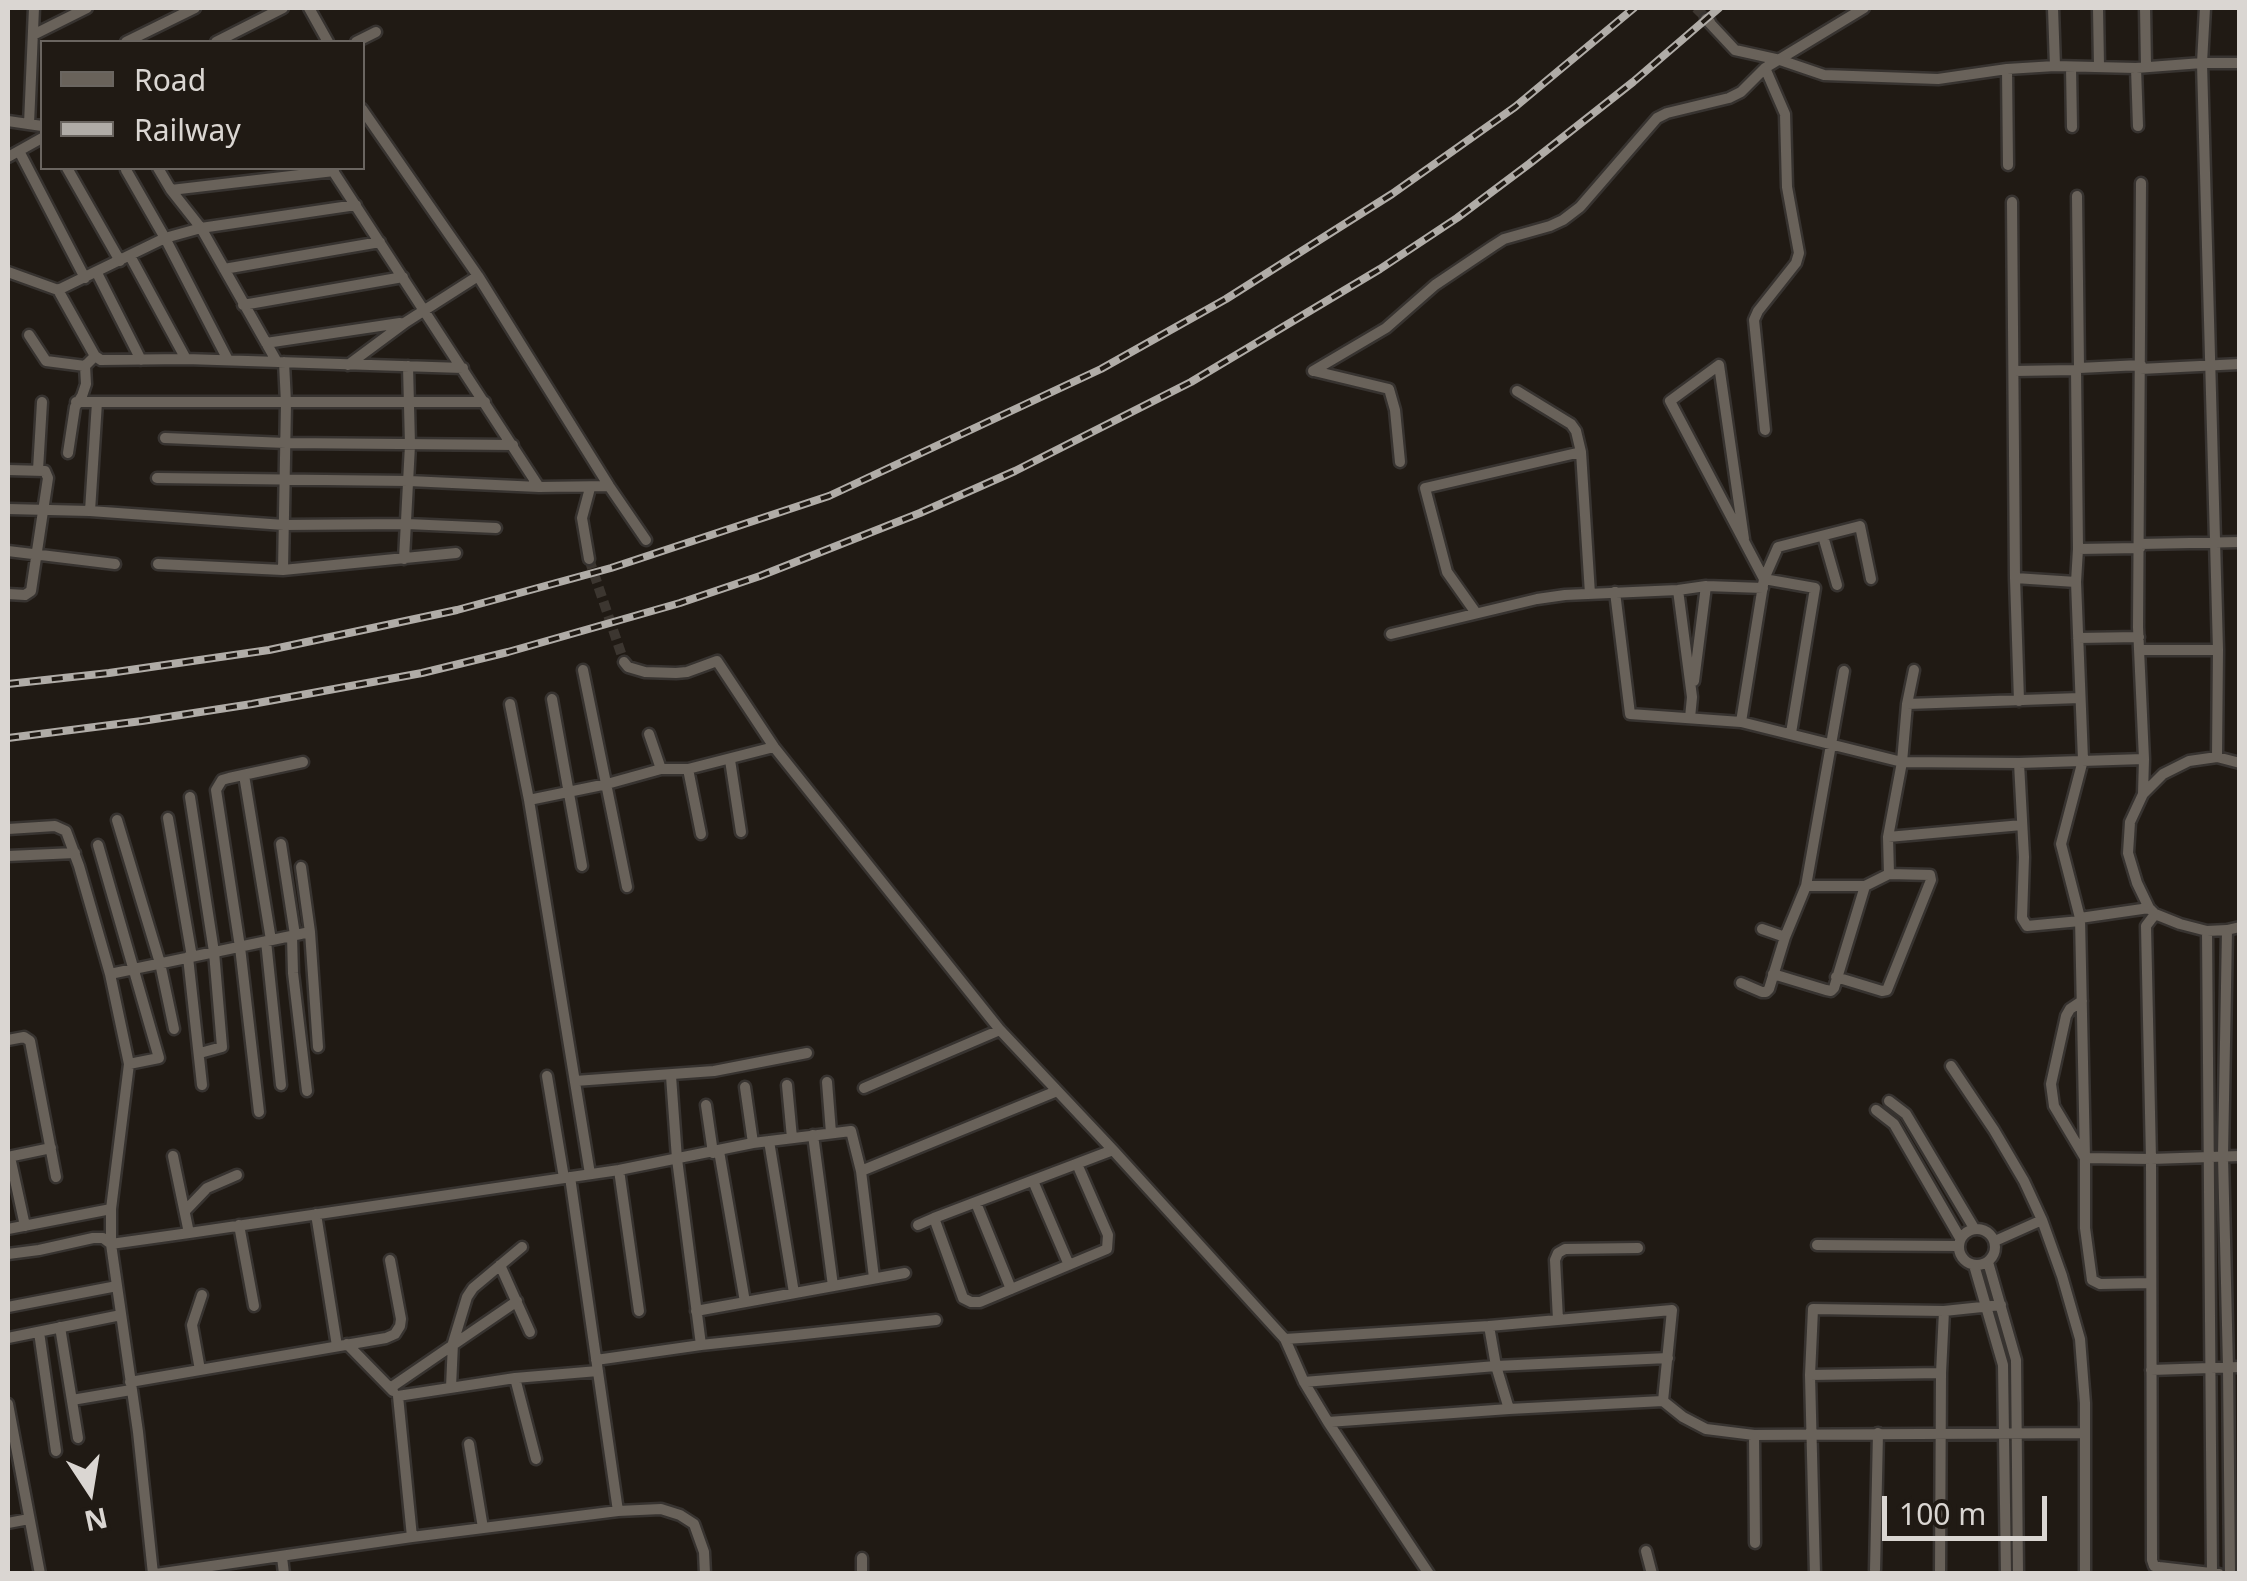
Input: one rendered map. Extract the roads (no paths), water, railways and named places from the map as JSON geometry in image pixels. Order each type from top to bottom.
[{"type":"street","points":[[29,124],[37,91],[34,8]]},
{"type":"street","points":[[33,35],[87,8]]},
{"type":"street","points":[[130,40],[196,8]]},
{"type":"street","points":[[220,40],[283,8]]},
{"type":"street","points":[[309,8],[327,40]]},
{"type":"street","points":[[1400,462],[1389,389],[1313,371],[1375,336],[1435,285],[1492,246],[1563,220],[1580,207],[1657,118],[1741,92],[1766,68],[1864,8]]},
{"type":"street","points":[[2053,8],[2054,66]]},
{"type":"street","points":[[2098,8],[2099,66]]},
{"type":"street","points":[[2138,126],[2145,8]]},
{"type":"street","points":[[2205,8],[2202,63],[2218,650],[2217,757]]},
{"type":"street","points":[[1710,22],[1706,19],[1735,50],[1824,75],[1938,79],[2054,66],[2240,63]]},
{"type":"street","points":[[360,40],[376,32]]},
{"type":"street","points":[[2071,67],[2072,127]]},
{"type":"street","points":[[1765,430],[1754,320],[1798,258],[1788,193],[1785,114],[1766,68]]},
{"type":"street","points":[[2007,69],[2008,164]]},
{"type":"street","points":[[365,113],[478,276],[646,540]]},
{"type":"street","points":[[8,121],[40,126]]},
{"type":"street","points":[[40,139],[13,154],[84,278]]},
{"type":"street","points":[[69,170],[186,359]]},
{"type":"street","points":[[126,170],[228,360]]},
{"type":"street","points":[[159,170],[201,228],[280,362],[286,403],[282,570]]},
{"type":"street","points":[[172,190],[255,174],[317,170]]},
{"type":"street","points":[[334,170],[539,487]]},
{"type":"street","points":[[2141,183],[2139,644],[2143,794]]},
{"type":"street","points":[[2077,196],[2076,582],[2082,760],[2062,844],[2080,920],[2084,1228],[2092,1280],[2100,1284],[2150,1283]]},
{"type":"street","points":[[2012,202],[2019,701]]},
{"type":"street","points":[[58,290],[165,238],[201,228],[356,206]]},
{"type":"street","points":[[224,269],[380,242]]},
{"type":"street","points":[[8,272],[58,290],[94,356],[101,360],[463,368]]},
{"type":"street","points":[[97,273],[142,360]]},
{"type":"street","points":[[348,364],[478,276]]},
{"type":"street","points":[[244,305],[403,277]]},
{"type":"street","points":[[266,343],[406,322]]},
{"type":"street","points":[[30,335],[46,361],[85,366]]},
{"type":"street","points":[[85,366],[94,356]]},
{"type":"street","points":[[2014,371],[2240,364]]},
{"type":"street","points":[[1744,539],[1719,365],[1670,401],[1764,583]]},
{"type":"street","points":[[68,453],[76,402],[86,384],[85,366]]},
{"type":"street","points":[[404,559],[410,445],[408,366]]},
{"type":"street","points":[[1517,391],[1576,431],[1581,452],[1590,594]]},
{"type":"street","points":[[38,470],[42,402]]},
{"type":"street","points":[[76,402],[485,402]]},
{"type":"street","points":[[90,511],[97,402]]},
{"type":"street","points":[[165,438],[513,445]]},
{"type":"street","points":[[1476,613],[1447,572],[1426,488],[1581,452]]},
{"type":"street","points":[[8,470],[48,474],[31,590],[25,595],[8,594]]},
{"type":"street","points":[[157,478],[609,486]]},
{"type":"street","points":[[589,559],[582,518],[590,488]]},
{"type":"street","points":[[8,509],[284,525],[496,528]]},
{"type":"street","points":[[1741,722],[1764,583],[1778,547],[1860,526],[1872,579]]},
{"type":"street","points":[[1824,536],[1836,585]]},
{"type":"street","points":[[2078,548],[2240,542]]},
{"type":"street","points":[[8,552],[115,564]]},
{"type":"street","points":[[158,564],[282,570],[456,553]]},
{"type":"street","points":[[2015,578],[2076,582]]},
{"type":"street","points":[[1391,634],[1536,599],[1764,583],[1815,588],[1792,733]]},
{"type":"street","points":[[1690,718],[1706,586]]},
{"type":"street","points":[[1678,590],[1692,697]]},
{"type":"street","points":[[1616,592],[1630,714],[1741,722],[1902,762],[2018,764],[2144,759]]},
{"type":"street","points":[[2078,638],[2218,650]]},
{"type":"street","points":[[624,662],[645,672],[687,672],[717,661],[774,747],[1000,1030],[1285,1338],[1304,1382],[1328,1422],[1429,1574]]},
{"type":"street","points":[[583,670],[627,887]]},
{"type":"street","points":[[1889,874],[1888,837],[1914,670]]},
{"type":"street","points":[[1740,983],[1766,992],[1806,886],[1844,671]]},
{"type":"street","points":[[552,698],[582,866]]},
{"type":"street","points":[[1907,704],[2080,698]]},
{"type":"street","points":[[510,704],[590,1174]]},
{"type":"street","points":[[649,734],[661,769]]},
{"type":"street","points":[[528,800],[661,769],[688,769],[730,760],[774,747]]},
{"type":"street","points":[[2152,911],[2136,883],[2128,853],[2130,822],[2143,794],[2163,774],[2189,761],[2217,757],[2240,763]]},
{"type":"street","points":[[730,760],[741,832]]},
{"type":"street","points":[[259,1112],[240,947],[216,790],[222,780],[302,762]]},
{"type":"street","points":[[2018,764],[2024,857],[2022,918],[2027,926],[2152,911],[2207,931],[2240,926]]},
{"type":"street","points":[[688,769],[700,834]]},
{"type":"street","points":[[244,774],[268,941],[281,1085]]},
{"type":"street","points":[[190,797],[214,952],[222,1047],[200,1052]]},
{"type":"street","points":[[168,818],[190,957],[202,1085]]},
{"type":"street","points":[[117,820],[160,963],[174,1029]]},
{"type":"street","points":[[8,829],[55,826],[66,831],[110,974],[129,1064],[111,1244],[155,1574],[483,1528],[618,1511],[661,1510],[694,1524],[704,1552],[706,1574]]},
{"type":"street","points":[[1888,837],[2022,826]]},
{"type":"street","points":[[280,844],[294,935],[293,973],[306,1091]]},
{"type":"street","points":[[98,845],[159,1058],[129,1064]]},
{"type":"street","points":[[8,856],[75,854]]},
{"type":"street","points":[[301,867],[318,1047]]},
{"type":"street","points":[[1806,886],[1865,886],[1889,874],[1930,876],[1888,990],[1882,992],[1836,977]]},
{"type":"street","points":[[1773,974],[1830,991],[1834,988],[1865,886]]},
{"type":"street","points":[[2152,911],[2146,926],[2152,1560],[2158,1568],[2214,1573],[2207,931]]},
{"type":"street","points":[[1762,929],[1785,936]]},
{"type":"street","points":[[2226,930],[2223,1156],[2234,1368],[2230,1574]]},
{"type":"street","points":[[110,974],[310,932]]},
{"type":"street","points":[[2082,1001],[2066,1016],[2051,1084],[2054,1106],[2085,1158]]},
{"type":"street","points":[[864,1088],[1000,1030]]},
{"type":"street","points":[[8,1040],[24,1037],[30,1041],[56,1176]]},
{"type":"street","points":[[574,1081],[670,1076],[806,1053]]},
{"type":"street","points":[[1951,1066],[2024,1181],[2062,1276],[2080,1339],[2084,1371],[2085,1574]]},
{"type":"street","points":[[548,1076],[618,1511]]},
{"type":"street","points":[[670,1076],[701,1344]]},
{"type":"street","points":[[827,1082],[831,1133]]},
{"type":"street","points":[[788,1085],[792,1138]]},
{"type":"street","points":[[746,1087],[753,1143]]},
{"type":"street","points":[[861,1172],[1057,1091]]},
{"type":"street","points":[[1889,1101],[1906,1114],[1974,1228]]},
{"type":"street","points":[[706,1106],[745,1302]]},
{"type":"street","points":[[1876,1110],[1894,1124],[1959,1242],[1962,1258],[1974,1265],[1988,1308],[2003,1365],[2006,1574]]},
{"type":"street","points":[[8,1254],[93,1238],[104,1238],[111,1244],[618,1170],[753,1143],[851,1130],[861,1172],[874,1278]]},
{"type":"street","points":[[813,1136],[834,1286]]},
{"type":"street","points":[[769,1141],[794,1293]]},
{"type":"street","points":[[25,1226],[9,1157],[51,1148]]},
{"type":"street","points":[[918,1225],[1113,1150]]},
{"type":"street","points":[[173,1156],[189,1233]]},
{"type":"street","points":[[2085,1158],[2240,1156]]},
{"type":"street","points":[[934,1218],[964,1298],[980,1302],[1107,1249],[1108,1235],[1077,1164]]},
{"type":"street","points":[[618,1170],[639,1312]]},
{"type":"street","points":[[184,1211],[207,1188],[237,1175]]},
{"type":"street","points":[[1033,1181],[1069,1265]]},
{"type":"street","points":[[976,1203],[1011,1289]]},
{"type":"street","points":[[8,1229],[112,1209]]},
{"type":"street","points":[[316,1214],[342,1345],[394,1392],[412,1537]]},
{"type":"street","points":[[1994,1241],[2042,1220]]},
{"type":"street","points":[[240,1225],[254,1306]]},
{"type":"street","points":[[1959,1242],[1974,1228],[1990,1233],[1995,1252],[1988,1262],[1974,1265]]},
{"type":"street","points":[[1817,1245],[1959,1242]]},
{"type":"street","points":[[451,1388],[453,1343],[467,1297],[522,1246]]},
{"type":"street","points":[[1558,1320],[1558,1253],[1565,1249],[1638,1248]]},
{"type":"street","points":[[72,1400],[200,1370],[386,1338],[395,1334],[401,1319],[390,1260]]},
{"type":"street","points":[[1988,1262],[2016,1360],[2018,1574]]},
{"type":"street","points":[[500,1265],[530,1332]]},
{"type":"street","points":[[696,1311],[906,1272]]},
{"type":"street","points":[[8,1307],[117,1286]]},
{"type":"street","points":[[200,1370],[192,1325],[202,1294]]},
{"type":"street","points":[[394,1392],[453,1343],[516,1301]]},
{"type":"street","points":[[1816,1574],[1810,1376],[1814,1310],[1944,1311],[2001,1305]]},
{"type":"street","points":[[1285,1338],[1672,1310],[1663,1402]]},
{"type":"street","points":[[1940,1574],[1944,1311]]},
{"type":"street","points":[[8,1338],[121,1315]]},
{"type":"street","points":[[394,1392],[451,1388],[597,1366],[701,1344],[936,1320]]},
{"type":"street","points":[[1489,1326],[1509,1409]]},
{"type":"street","points":[[60,1328],[78,1438]]},
{"type":"street","points":[[39,1332],[56,1450]]},
{"type":"street","points":[[1304,1382],[1496,1366],[1668,1358]]},
{"type":"street","points":[[2150,1370],[2234,1368]]},
{"type":"street","points":[[1810,1376],[1941,1372]]},
{"type":"street","points":[[515,1378],[536,1459]]},
{"type":"street","points":[[1328,1422],[1663,1402],[1706,1429],[1754,1435],[2085,1434]]},
{"type":"street","points":[[8,1404],[13,1467],[30,1519],[40,1574]]},
{"type":"street","points":[[1875,1570],[1878,1433]]},
{"type":"street","points":[[1754,1435],[1755,1543]]},
{"type":"street","points":[[469,1444],[483,1528]]},
{"type":"street","points":[[8,1523],[30,1519]]},
{"type":"street","points":[[1646,1552],[1652,1574]]},
{"type":"street","points":[[282,1557],[284,1574]]},
{"type":"street","points":[[862,1558],[862,1574]]},
{"type":"tunnel","points":[[1696,8],[1710,22]]},
{"type":"tunnel","points":[[589,559],[624,662]]},
{"type":"railway","points":[[8,684],[269,650],[457,610],[611,568],[829,496],[1101,369],[1226,299],[1392,194],[1515,107],[1634,8]]},
{"type":"railway","points":[[8,738],[252,704],[422,673],[508,652],[680,603],[920,513],[1015,471],[1191,382],[1380,269],[1529,164],[1719,8]]}]
